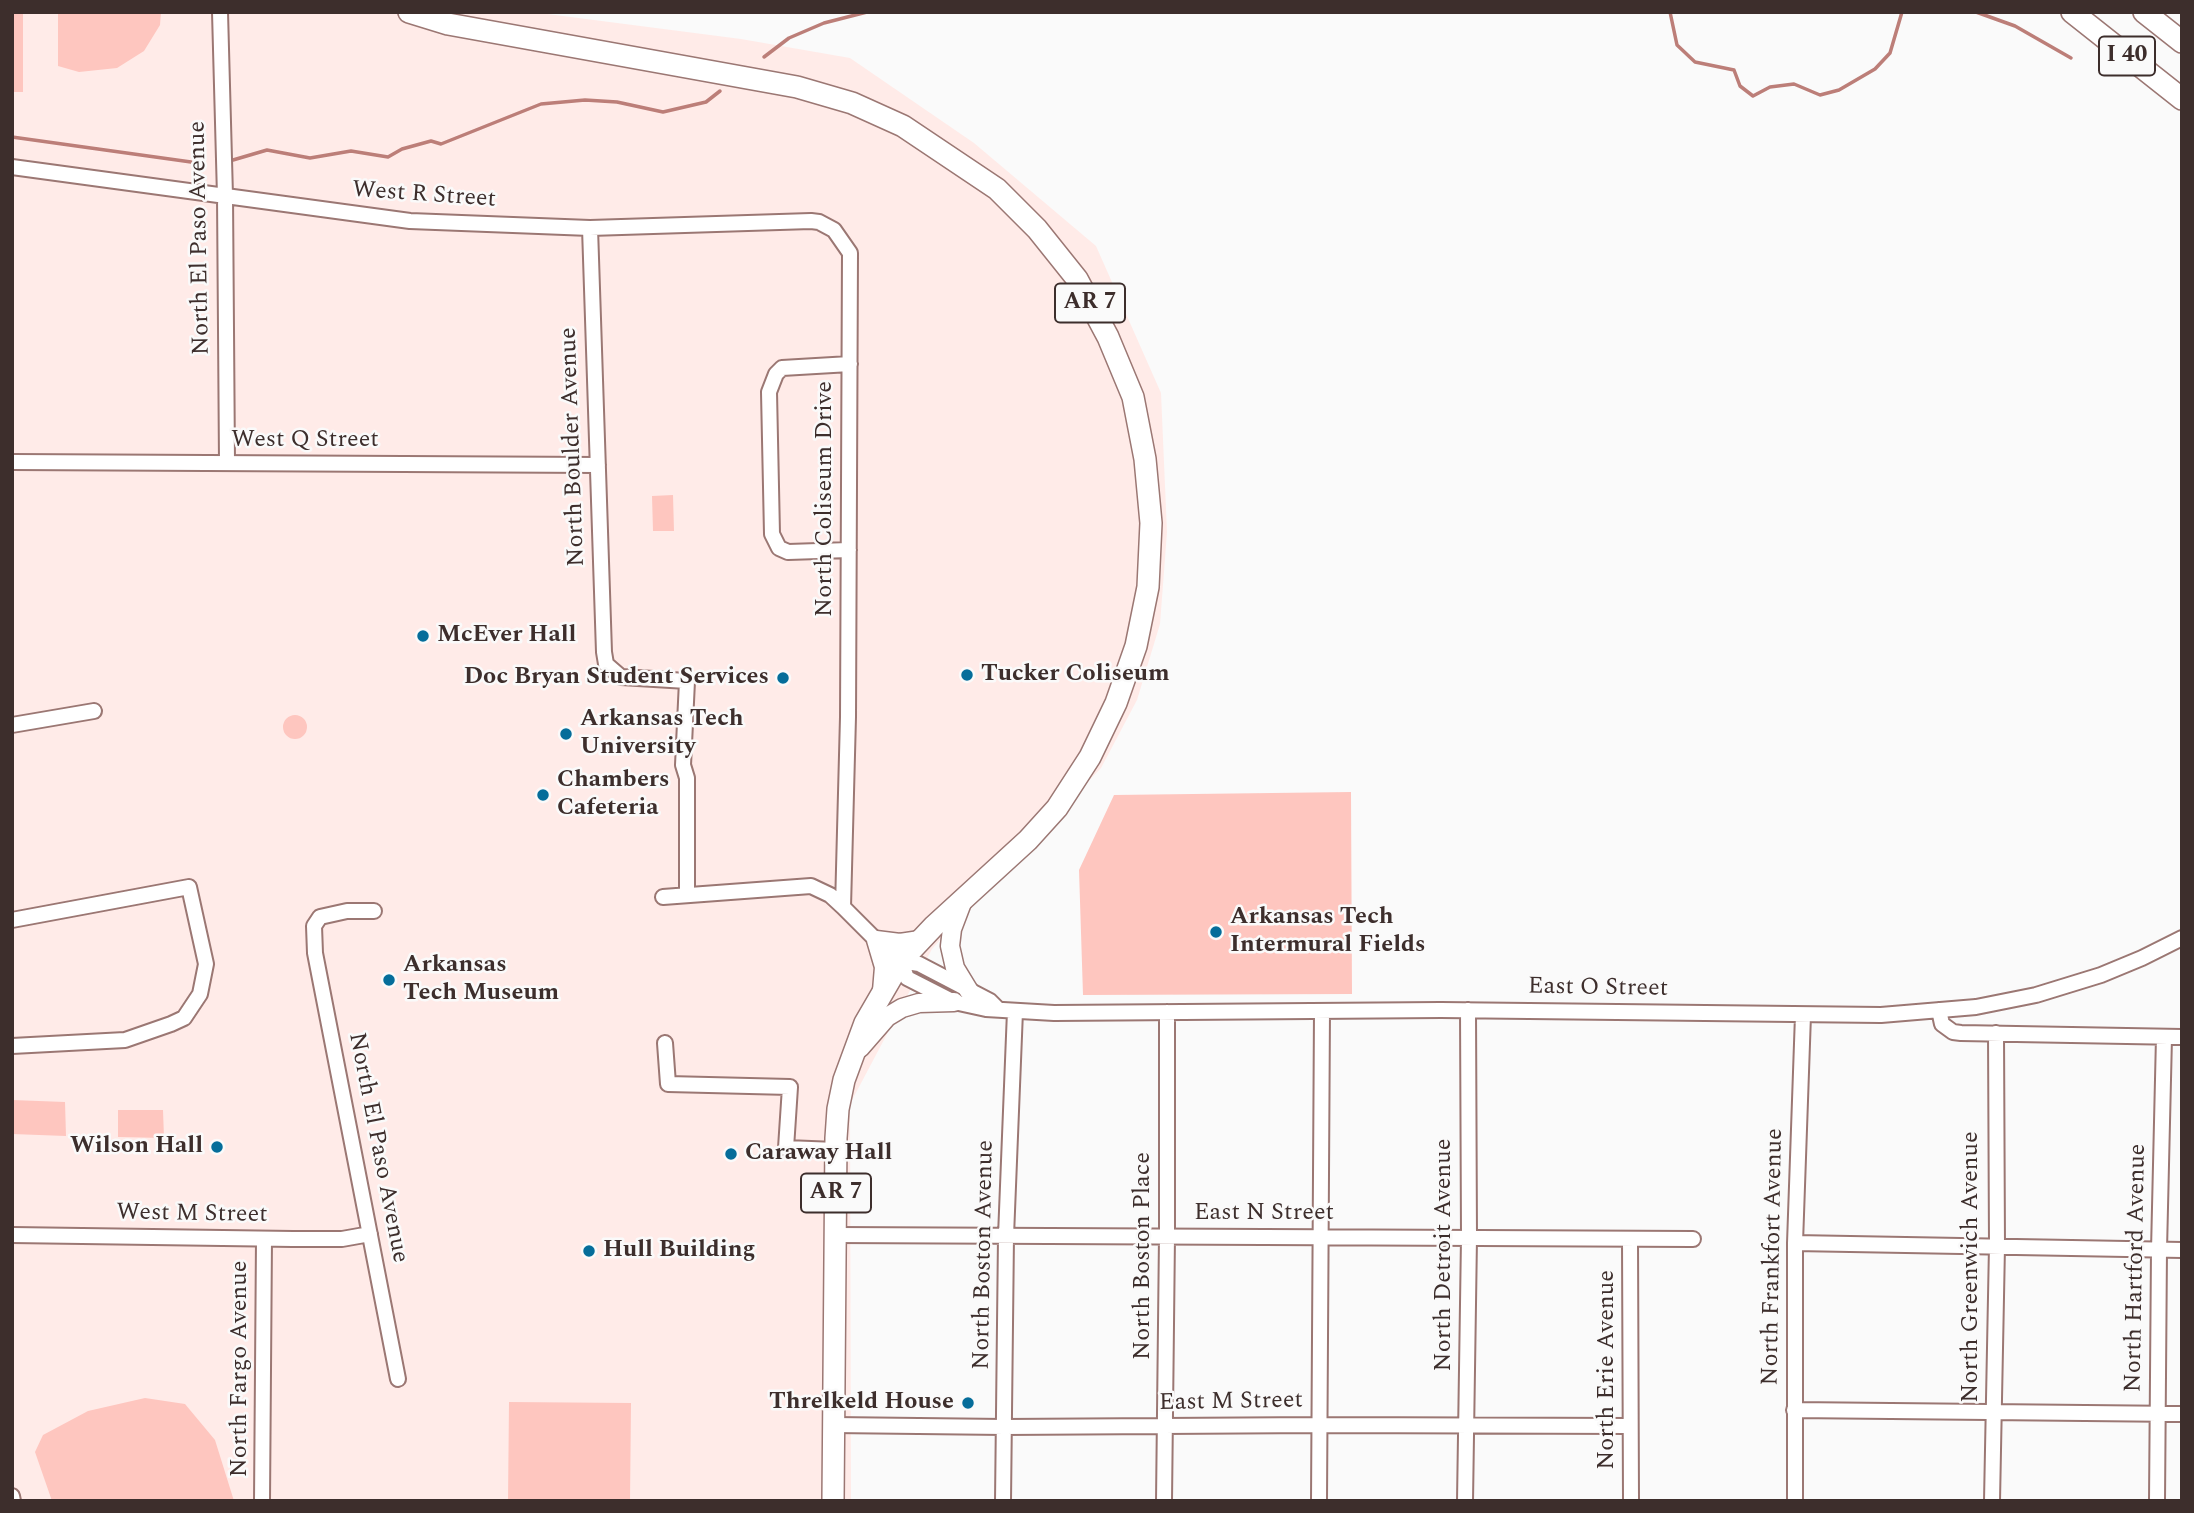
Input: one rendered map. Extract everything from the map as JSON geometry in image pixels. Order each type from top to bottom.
[{"type":"highway","name":"AR 7","points":[[409,12],[448,24],[797,87],[852,103],[923,137],[997,189],[1037,229],[1077,279],[1108,337],[1133,397],[1145,459],[1151,523],[1148,587],[1136,646],[1116,702],[1090,757],[1057,808],[1028,840],[964,897],[901,961],[865,1023],[851,1059],[838,1109],[836,1150],[833,1501]]},
{"type":"highway","name":"I 40","points":[[2072,12],[2182,99]]},
{"type":"highway","name":"I 40","points":[[2144,12],[2182,42]]},
{"type":"main road","points":[[851,1059],[875,1028],[896,1012],[919,1003],[961,997],[950,946],[952,929],[964,897]]},
{"type":"main road","points":[[882,991],[884,967],[876,940],[900,943],[920,940]]},
{"type":"street","name":"North El Paso Avenue","points":[[220,12],[225,196],[226,463]]},
{"type":"street","name":"West R Street","points":[[12,167],[410,221],[590,228],[811,221],[834,230]]},
{"type":"street","name":"North Boulder Avenue","points":[[590,228],[606,664],[621,677],[687,681],[683,765],[687,778],[687,894]]},
{"type":"street","name":"North Coliseum Drive","points":[[834,230],[850,253],[847,773],[843,907]]},
{"type":"street","points":[[849,365],[782,368],[776,374],[769,392],[772,534],[779,548],[788,552],[849,550]]},
{"type":"street","name":"West Q Street","points":[[12,462],[598,465]]},
{"type":"street","points":[[12,725],[94,710]]},
{"type":"street","name":"East O Street","points":[[663,897],[811,886],[830,895],[901,961],[907,978],[961,997],[986,1010],[1054,1013],[1468,1010],[1881,1015],[2017,999],[2081,983],[2182,938]]},
{"type":"street","points":[[12,920],[189,887],[206,964],[200,994],[184,1018],[171,1024],[125,1040],[12,1046]]},
{"type":"street","name":"North El Paso Avenue","points":[[374,911],[348,911],[320,917],[314,926],[315,953],[398,1379]]},
{"type":"street","name":"North Boston Avenue","points":[[1003,1501],[1006,1236],[1015,1010]]},
{"type":"street","name":"North Detroit Avenue","points":[[1465,1501],[1469,1238],[1468,1010]]},
{"type":"street","points":[[1939,1010],[1942,1024],[1952,1031],[2182,1037]]},
{"type":"street","points":[[1319,1501],[1322,1011]]},
{"type":"street","name":"North Boston Place","points":[[1164,1501],[1167,1012]]},
{"type":"street","name":"North Frankfort Avenue","points":[[1795,1501],[1795,1244],[1803,1015]]},
{"type":"street","name":"North Greenwich Avenue","points":[[1992,1501],[1997,1247],[1996,1033]]},
{"type":"street","name":"North Hartford Avenue","points":[[2157,1501],[2164,1037]]},
{"type":"street","points":[[665,1043],[668,1084],[790,1087],[786,1148],[836,1150]]},
{"type":"street","name":"West M Street","points":[[12,1235],[342,1239],[370,1234]]},
{"type":"street","name":"East N Street","points":[[835,1235],[1693,1239]]},
{"type":"street","name":"North Fargo Avenue","points":[[262,1501],[264,1238]]},
{"type":"street","name":"North Erie Avenue","points":[[1630,1239],[1631,1501]]},
{"type":"street","points":[[1795,1244],[2182,1250]]},
{"type":"street","points":[[1794,1410],[2182,1415]]},
{"type":"street","name":"East M Street","points":[[833,1424],[1004,1427],[1320,1424],[1630,1426]]},
{"type":"street","points":[[12,1496],[13,1501]]},
{"type":"shaded area","name":"Arkansas Tech University","points":[[12,12],[532,12],[741,39],[850,58],[974,143],[1096,246],[1161,393],[1167,532],[1160,624],[1137,700],[1101,768],[932,949],[850,1104],[851,1501],[12,1501]]},
{"type":"shaded area","points":[[12,12],[23,12],[23,92],[12,92]]},
{"type":"shaded area","points":[[58,12],[161,12],[160,25],[144,51],[117,68],[79,72],[58,66]]},
{"type":"shaded area","points":[[673,495],[674,531],[653,531],[652,496]]},
{"type":"shaded area","points":[[295,715],[304,718],[307,727],[304,736],[295,739],[286,736],[283,727],[286,718]]},
{"type":"shaded area","name":"Arkansas Tech Intermural Fields","points":[[1351,792],[1352,994],[1083,995],[1079,870],[1114,795]]},
{"type":"shaded area","points":[[12,1100],[65,1102],[66,1136],[12,1134]]},
{"type":"shaded area","points":[[118,1110],[163,1110],[164,1138],[118,1137]]},
{"type":"shaded area","points":[[145,1398],[185,1404],[215,1440],[234,1501],[52,1501],[35,1452],[43,1435],[88,1411]]},
{"type":"shaded area","points":[[509,1402],[631,1403],[630,1501],[508,1501]]},
{"type":"waterway","points":[[764,57],[789,38],[824,23],[867,12]]},
{"type":"waterway","points":[[1670,12],[1677,45],[1695,62],[1734,70],[1740,86],[1753,96],[1770,87],[1794,84],[1820,95],[1839,90],[1875,69],[1890,53],[1902,12]]},
{"type":"waterway","points":[[1976,12],[2015,26],[2071,58]]},
{"type":"waterway","points":[[233,160],[267,150],[310,158],[351,151],[388,157],[402,149],[431,141],[441,144],[541,104],[585,100],[617,102],[663,112],[706,102],[720,91]]},
{"type":"waterway","points":[[12,137],[191,162]]},
{"type":"place","name":"McEver Hall","points":[[423,636]]},
{"type":"place","name":"Tucker Coliseum","points":[[967,675]]},
{"type":"place","name":"Doc Bryan Student Services","points":[[783,678]]},
{"type":"place","name":"Arkansas Tech University","points":[[566,734]]},
{"type":"place","name":"Chambers Cafeteria","points":[[543,795]]},
{"type":"place","name":"Arkansas Tech Intermural Fields","points":[[1216,932]]},
{"type":"place","name":"Arkansas Tech Museum","points":[[389,980]]},
{"type":"place","name":"Wilson Hall","points":[[217,1147]]},
{"type":"place","name":"Caraway Hall","points":[[731,1154]]},
{"type":"place","name":"Hull Building","points":[[589,1251]]},
{"type":"place","name":"Threlkeld House","points":[[968,1403]]}]
